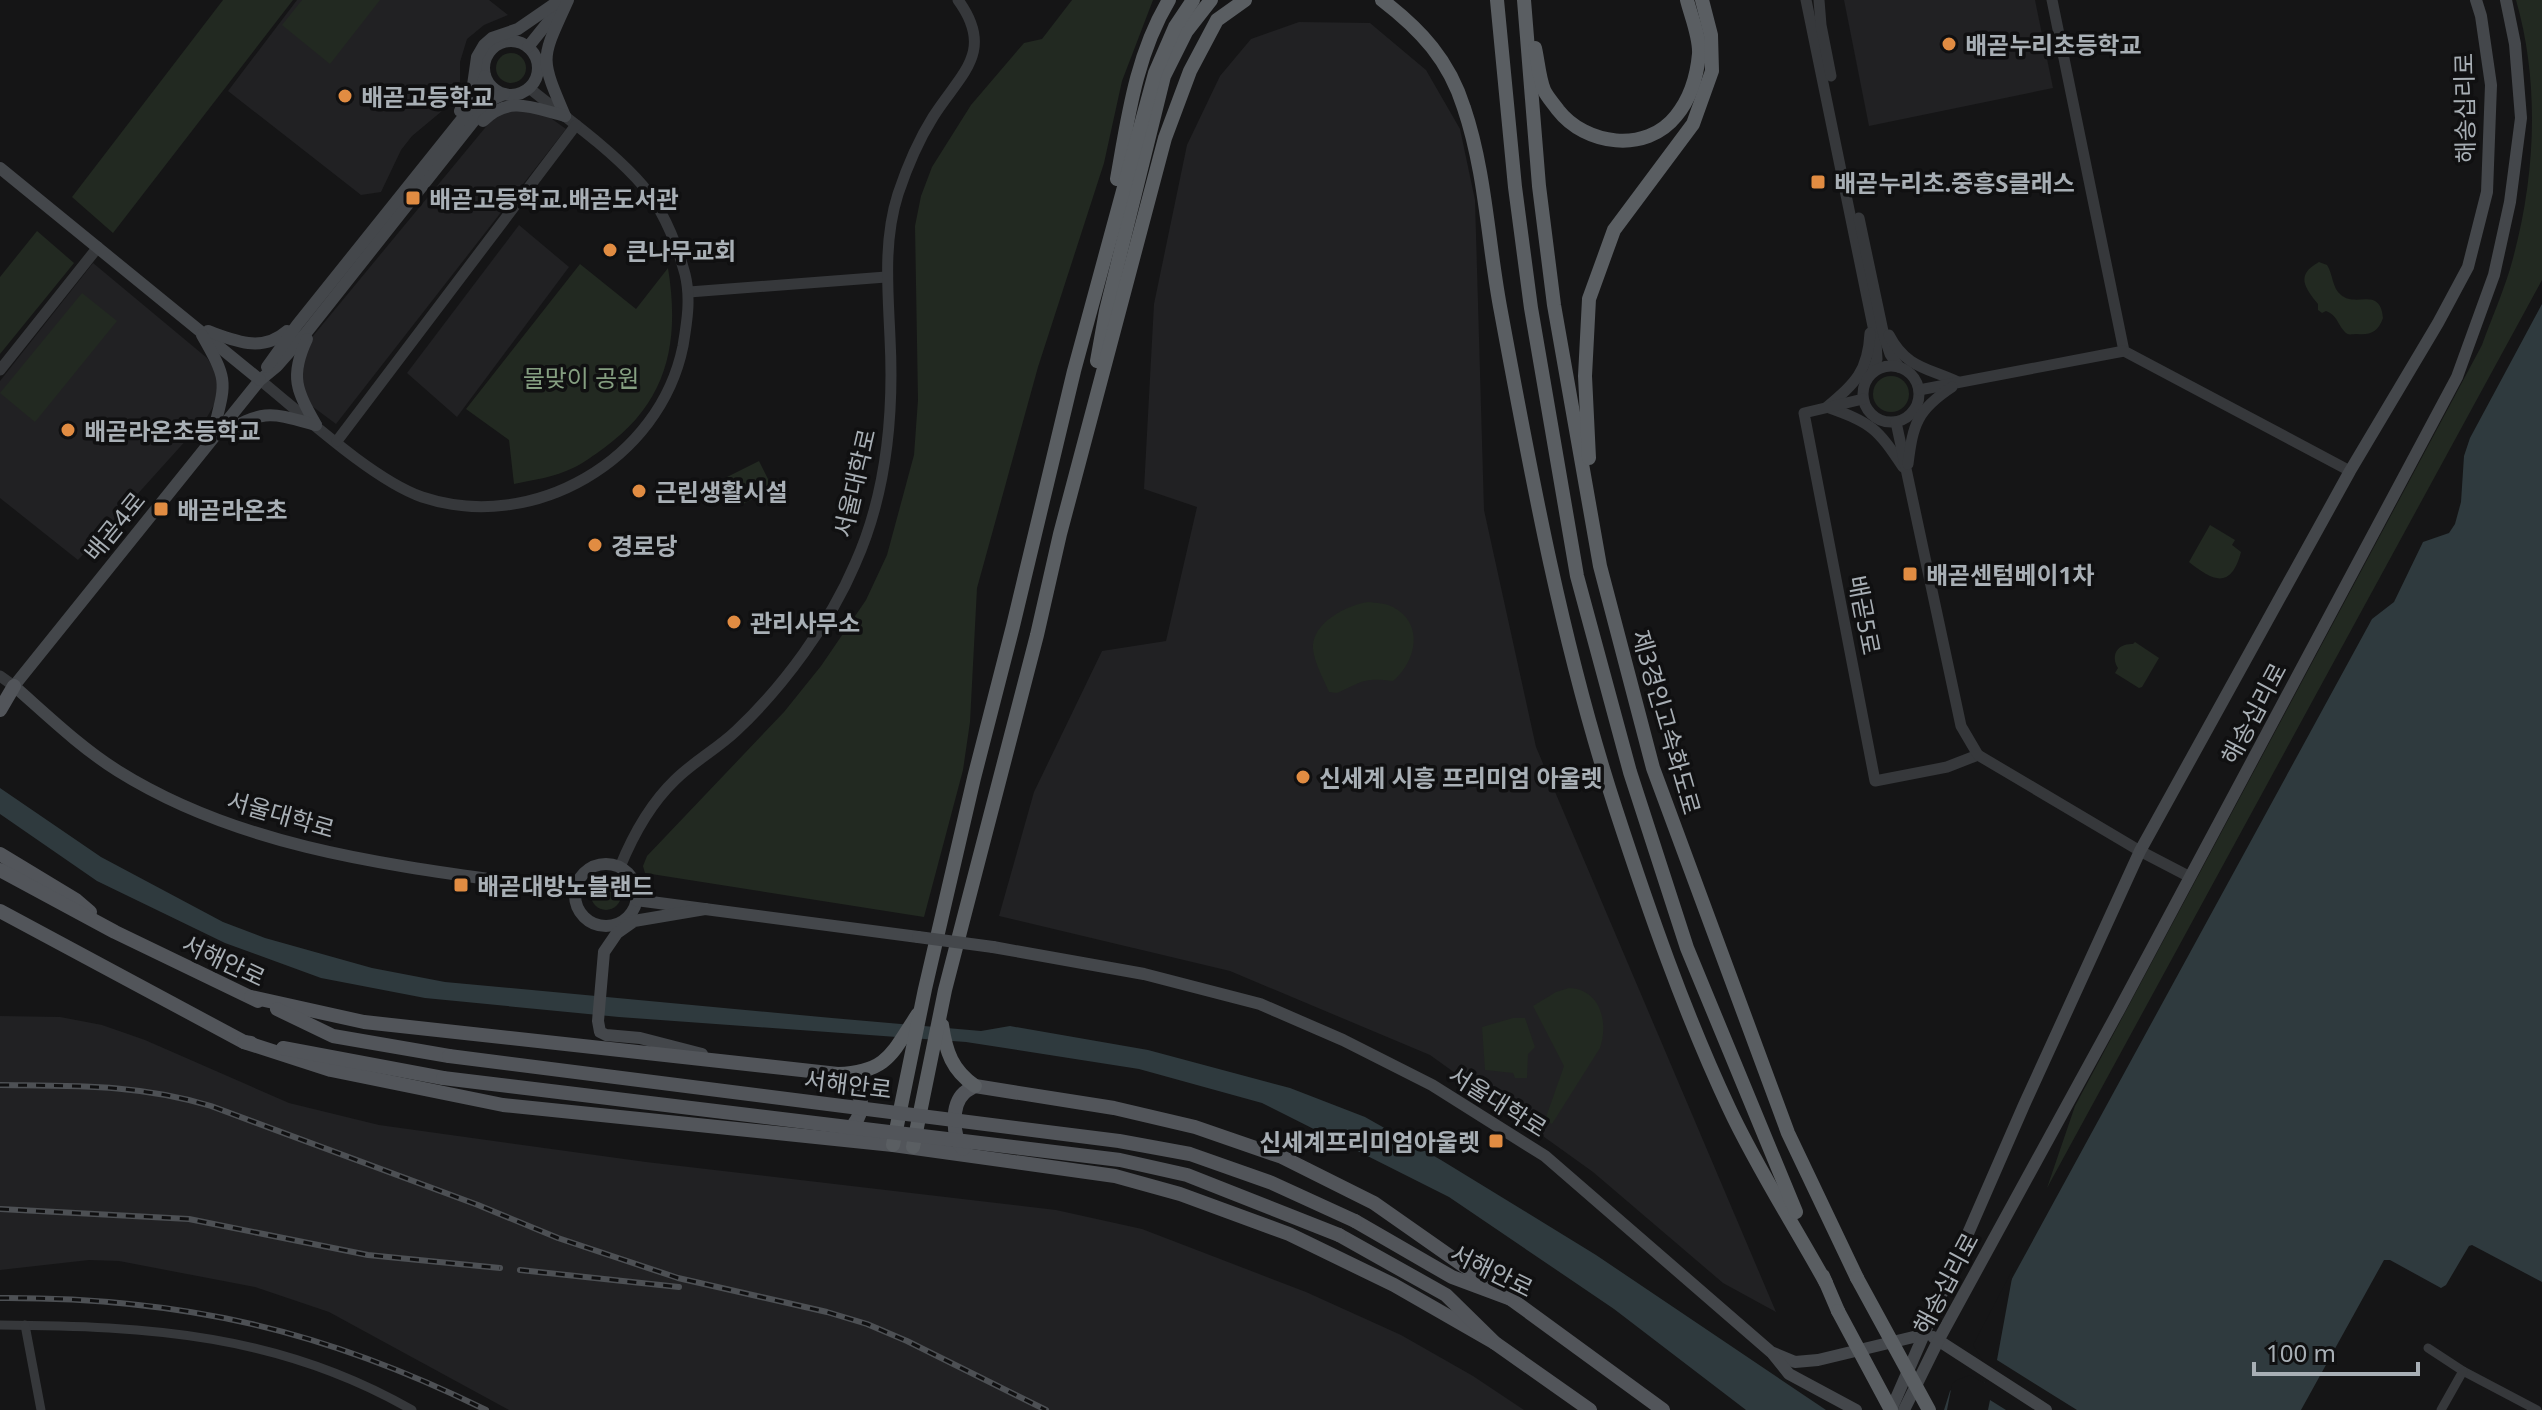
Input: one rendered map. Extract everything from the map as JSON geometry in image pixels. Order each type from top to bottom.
[{"type":"highway","points":[[1100,274],[1135,77],[1157,20],[1169,0]]},
{"type":"highway","points":[[893,1145],[974,778],[1100,274],[1155,73],[1175,27],[1193,0]]},
{"type":"highway","points":[[1076,471],[1106,311],[1164,76],[1186,32],[1211,0]]},
{"type":"highway","points":[[913,1147],[945,990],[999,773],[1165,138],[1190,71],[1217,20],[1245,0]]},
{"type":"highway","points":[[1382,0],[1410,21],[1442,58],[1464,108],[1481,184],[1499,303],[1544,541],[1616,808],[1685,1006],[1730,1110],[1826,1283]]},
{"type":"highway","name":"제3경인고속화도로","points":[[1497,0],[1515,187],[1531,308],[1577,576],[1630,772],[1687,948],[1838,1311],[1891,1410]]},
{"type":"highway","points":[[1526,0],[1544,90],[1566,119],[1579,130],[1601,139],[1623,142],[1661,129],[1675,118],[1690,94],[1699,52],[1687,0]]},
{"type":"highway","name":"제3경인고속화도로","points":[[1526,0],[1539,186],[1554,305],[1600,566],[1658,782],[1788,1133],[1857,1278],[1929,1410]]},
{"type":"highway","points":[[1600,566],[1589,459],[1585,376],[1589,299],[1614,230],[1693,124],[1712,71],[1711,35],[1702,0]]},
{"type":"highway","points":[[838,1074],[860,1073],[880,1066],[921,1009]]},
{"type":"highway","points":[[940,1012],[948,1058],[961,1076],[975,1086]]},
{"type":"main road","points":[[528,47],[564,0]]},
{"type":"main road","points":[[564,0],[545,57],[548,77],[570,121]]},
{"type":"main road","points":[[442,152],[473,85],[477,57],[484,45],[492,38],[518,29],[564,0]]},
{"type":"main road","name":"해송십리로","points":[[1904,1410],[2024,1105],[2140,851],[2350,471],[2468,267],[2487,192],[2491,85],[2476,0]]},
{"type":"main road","name":"해송십리로","points":[[1891,1410],[2190,877],[2457,377],[2494,275],[2510,202],[2521,118],[2515,44],[2506,0]]},
{"type":"main road","points":[[516,41],[528,47],[538,65],[538,74],[529,88],[522,93],[496,91],[485,76],[486,58],[498,44],[516,41]]},
{"type":"main road","name":"배곧4로","points":[[7,690],[442,152],[478,99],[485,76]]},
{"type":"main road","name":"배곧4로","points":[[442,152],[493,99],[504,94]]},
{"type":"main road","points":[[442,152],[505,105],[526,106],[570,121]]},
{"type":"main road","points":[[0,168],[260,380]]},
{"type":"main road","points":[[198,327],[241,343],[262,344],[275,340],[311,316]]},
{"type":"main road","points":[[311,316],[295,366],[302,400],[316,425]]},
{"type":"main road","points":[[198,327],[223,372],[224,386],[211,440]]},
{"type":"main road","points":[[211,440],[246,419],[263,414],[316,425]]},
{"type":"main road","points":[[0,710],[7,690]]},
{"type":"main road","name":"서울대학로","points":[[7,690],[117,770],[185,807],[260,835],[402,866],[574,891]]},
{"type":"main road","points":[[0,854],[76,900],[115,932]]},
{"type":"main road","points":[[618,923],[602,926],[588,921],[580,913],[574,891],[587,869],[603,863],[620,867],[634,881],[636,900],[627,918],[602,938],[600,1032],[640,1038],[729,1061]]},
{"type":"main road","name":"서해안로","points":[[0,870],[115,932],[333,1036],[449,1056],[1119,1141],[1190,1154],[1272,1183],[1355,1221],[1452,1277],[1511,1299],[1663,1410]]},
{"type":"main road","name":"서울대학로","points":[[636,900],[993,947],[1144,974],[1260,1004],[1343,1040],[1432,1085],[1545,1156],[1771,1352],[1795,1362],[1818,1360],[1932,1337]]},
{"type":"main road","points":[[601,950],[634,921],[705,909]]},
{"type":"main road","name":"서해안로","points":[[0,911],[244,1042],[443,1078],[1120,1160],[1187,1175],[1339,1235],[1446,1295],[1495,1343],[1590,1410]]},
{"type":"main road","points":[[251,997],[364,1022],[838,1074],[857,1088],[861,1102],[848,1134],[832,1139]]},
{"type":"main road","points":[[244,1042],[331,1070],[503,1105],[913,1147],[1115,1176],[1180,1194],[1302,1241],[1394,1285],[1495,1343]]},
{"type":"main road","points":[[968,1154],[959,1144],[954,1126],[962,1094],[975,1086],[1114,1108],[1195,1127],[1282,1157],[1374,1203],[1511,1299]]},
{"type":"main road","points":[[1932,1337],[2046,1410]]},
{"type":"main road","points":[[1771,1352],[1789,1374],[1856,1410]]},
{"type":"street","name":"서울대학로","points":[[620,867],[647,813],[675,780],[738,730],[794,664],[844,589],[866,538],[882,478],[890,420],[892,380],[886,277],[894,211],[908,167],[936,113],[963,78],[975,43],[974,27],[958,0]]},
{"type":"street","points":[[1798,0],[1820,43]]},
{"type":"street","points":[[1806,0],[1820,43],[1875,316],[1877,350],[1863,399],[1871,414],[1887,422],[1896,422],[1913,413],[1918,404],[1919,390],[1913,376],[1899,367],[1888,349],[1875,316]]},
{"type":"street","points":[[1820,43],[1822,0]]},
{"type":"street","points":[[2052,0],[2124,351]]},
{"type":"street","points":[[260,380],[370,467],[422,497],[491,506],[563,492],[609,463],[635,439],[669,392],[681,356],[689,292],[681,261],[654,203],[636,178],[529,88]]},
{"type":"street","points":[[337,441],[570,121]]},
{"type":"street","points":[[0,370],[98,247]]},
{"type":"street","points":[[689,292],[886,277]]},
{"type":"street","points":[[1875,316],[1913,365],[1959,382]]},
{"type":"street","points":[[1827,407],[1850,387],[1864,368],[1875,316]]},
{"type":"street","points":[[1919,390],[2124,351],[2350,471]]},
{"type":"street","points":[[1872,373],[1887,366],[1899,367]]},
{"type":"street","points":[[1906,473],[1916,421],[1933,399],[1959,382]]},
{"type":"street","points":[[1827,407],[1863,399]]},
{"type":"street","points":[[1827,407],[1870,424],[1884,439],[1906,473]]},
{"type":"street","name":"배곧5로","points":[[1827,407],[1804,413],[1875,781],[1947,767],[1978,755]]},
{"type":"street","points":[[1896,422],[1961,726],[1978,755],[2140,851],[2190,877]]},
{"type":"street","points":[[0,676],[7,690]]},
{"type":"street","points":[[0,1325],[97,1327],[224,1339],[293,1357],[352,1378],[412,1410]]},
{"type":"street","points":[[25,1325],[41,1410]]},
{"type":"street","points":[[2428,1348],[2463,1371],[2537,1410]]},
{"type":"street","points":[[2441,1410],[2463,1371]]},
{"type":"shaded area","name":"배곧고등학교","points":[[297,0],[489,0],[508,15],[484,25],[467,39],[460,62],[460,88],[454,101],[412,136],[401,150],[381,192],[361,195],[228,91]]},
{"type":"shaded area","name":"배곧누리초등학교","points":[[1844,0],[2035,0],[2053,88],[1869,126]]},
{"type":"shaded area","points":[[1299,22],[1370,23],[1426,70],[1460,129],[1475,200],[1484,510],[1536,747],[1776,1312],[1723,1283],[1593,1172],[1430,1055],[1230,971],[999,916],[1034,792],[1102,651],[1166,641],[1197,507],[1144,489],[1154,304],[1187,145],[1220,76],[1251,39]]},
{"type":"shaded area","points":[[538,109],[566,129],[336,424],[293,392],[294,359],[494,117],[501,110]]},
{"type":"shaded area","points":[[519,225],[569,267],[457,417],[407,373]]},
{"type":"shaded area","points":[[93,263],[207,358],[217,373],[217,400],[207,417],[78,560],[0,498],[0,381]]},
{"type":"shaded area","points":[[2542,304],[2542,1282],[2472,1245],[2441,1288],[2390,1260],[2384,1260],[2301,1410],[1944,1410],[1950,1391],[1959,1383],[1978,1385],[1995,1379],[1978,1341],[2372,619],[2394,602],[2423,542],[2449,533],[2455,524],[2461,502],[2464,456],[2470,438]]},
{"type":"shaded area","points":[[0,788],[101,857],[223,922],[265,938],[372,968],[445,982],[832,1018],[981,1031],[1010,1026],[1148,1050],[1290,1088],[1365,1117],[1441,1160],[1596,1255],[1826,1410],[1746,1410],[1614,1309],[1449,1197],[1262,1103],[1139,1069],[966,1042],[619,1017],[425,998],[321,978],[225,943],[97,881],[0,814]]},
{"type":"shaded area","points":[[0,1016],[60,1017],[102,1025],[145,1040],[289,1103],[379,1125],[646,1162],[1056,1210],[1142,1229],[1306,1292],[1401,1335],[1473,1376],[1524,1410],[509,1410],[329,1312],[255,1287],[119,1261],[89,1260],[0,1270]]},
{"type":"green space","points":[[223,0],[293,0],[113,233],[72,197]]},
{"type":"green space","points":[[302,0],[380,0],[330,64],[282,25]]},
{"type":"green space","points":[[1072,0],[1153,0],[1122,81],[1104,163],[1038,367],[977,588],[970,722],[963,770],[924,917],[645,873],[643,866],[647,856],[784,712],[821,666],[866,600],[887,555],[914,455],[918,400],[915,226],[921,196],[932,167],[971,105],[1024,43],[1042,39]]},
{"type":"green space","points":[[2516,0],[2542,0],[2542,280],[2047,1188],[2075,1106],[2482,345],[2510,269],[2525,203],[2529,169],[2532,101],[2524,33]]},
{"type":"green space","points":[[511,53],[522,57],[526,68],[522,79],[511,83],[500,79],[496,68],[500,57]]},
{"type":"green space","points":[[37,231],[74,263],[0,354],[0,277]]},
{"type":"green space","points":[[2319,262],[2327,265],[2341,295],[2377,303],[2383,318],[2379,327],[2366,334],[2348,334],[2332,315],[2318,310],[2318,304],[2306,287],[2305,277]]},
{"type":"green space","name":"물맞이 공원","points":[[580,264],[636,309],[668,268],[672,321],[664,368],[656,390],[643,411],[604,448],[566,471],[514,484],[509,440],[466,409]]},
{"type":"green space","points":[[82,293],[117,321],[35,422],[0,393]]},
{"type":"green space","points":[[1891,376],[1904,381],[1909,394],[1904,407],[1891,412],[1878,407],[1873,394],[1878,381]]},
{"type":"green space","points":[[759,461],[773,489],[741,505],[727,477]]},
{"type":"green space","points":[[2210,525],[2235,540],[2232,545],[2241,552],[2237,564],[2226,577],[2213,577],[2189,562]]},
{"type":"green space","points":[[1368,602],[1393,607],[1403,614],[1413,633],[1412,654],[1393,681],[1368,680],[1337,693],[1329,692],[1315,660],[1314,640],[1324,623],[1332,617]]},
{"type":"green space","points":[[2135,642],[2159,658],[2139,688],[2115,673],[2118,668],[2115,654],[2123,646]]},
{"type":"green space","points":[[606,880],[617,884],[621,895],[617,906],[606,910],[595,906],[591,895],[595,884]]},
{"type":"green space","points":[[1569,988],[1588,994],[1595,1001],[1602,1018],[1603,1038],[1600,1048],[1552,1124],[1545,1120],[1564,1066],[1533,1006]]},
{"type":"green space","points":[[1513,1018],[1525,1018],[1535,1047],[1528,1054],[1527,1078],[1485,1070],[1482,1027]]},
{"type":"pier","points":[[2014,1267],[1997,1360],[2077,1410],[2006,1410],[1990,1400],[1988,1410],[1947,1410],[1952,1384],[1957,1380],[1970,1375],[1984,1383],[1992,1376],[1973,1345]]},
{"type":"railway","points":[[0,1085],[132,1090],[211,1106],[558,1238],[678,1278],[867,1324],[1046,1410]]},
{"type":"railway","points":[[0,1209],[189,1219],[368,1255],[500,1268]]},
{"type":"railway","points":[[520,1270],[679,1287]]},
{"type":"railway","points":[[0,1298],[130,1304],[250,1324],[309,1339],[367,1359],[486,1410]]},
{"type":"place","name":"배곧누리초등학교","points":[[1949,44]]},
{"type":"place","name":"배곧고등학교","points":[[345,96]]},
{"type":"place","name":"배곧누리초.중흥S클래스","points":[[1818,182]]},
{"type":"place","name":"배곧고등학교.배곧도서관","points":[[413,198]]},
{"type":"place","name":"큰나무교회","points":[[610,250]]},
{"type":"place","name":"배곧라온초등학교","points":[[68,430]]},
{"type":"place","name":"근린생활시설","points":[[639,491]]},
{"type":"place","name":"배곧라온초","points":[[161,509]]},
{"type":"place","name":"경로당","points":[[595,545]]},
{"type":"place","name":"배곧센텀베이1차","points":[[1910,574]]},
{"type":"place","name":"관리사무소","points":[[734,622]]},
{"type":"place","name":"신세계 시흥 프리미엄 아울렛","points":[[1303,777]]},
{"type":"place","name":"배곧대방노블랜드","points":[[461,885]]},
{"type":"place","name":"신세계프리미엄아울렛","points":[[1496,1141]]}]
